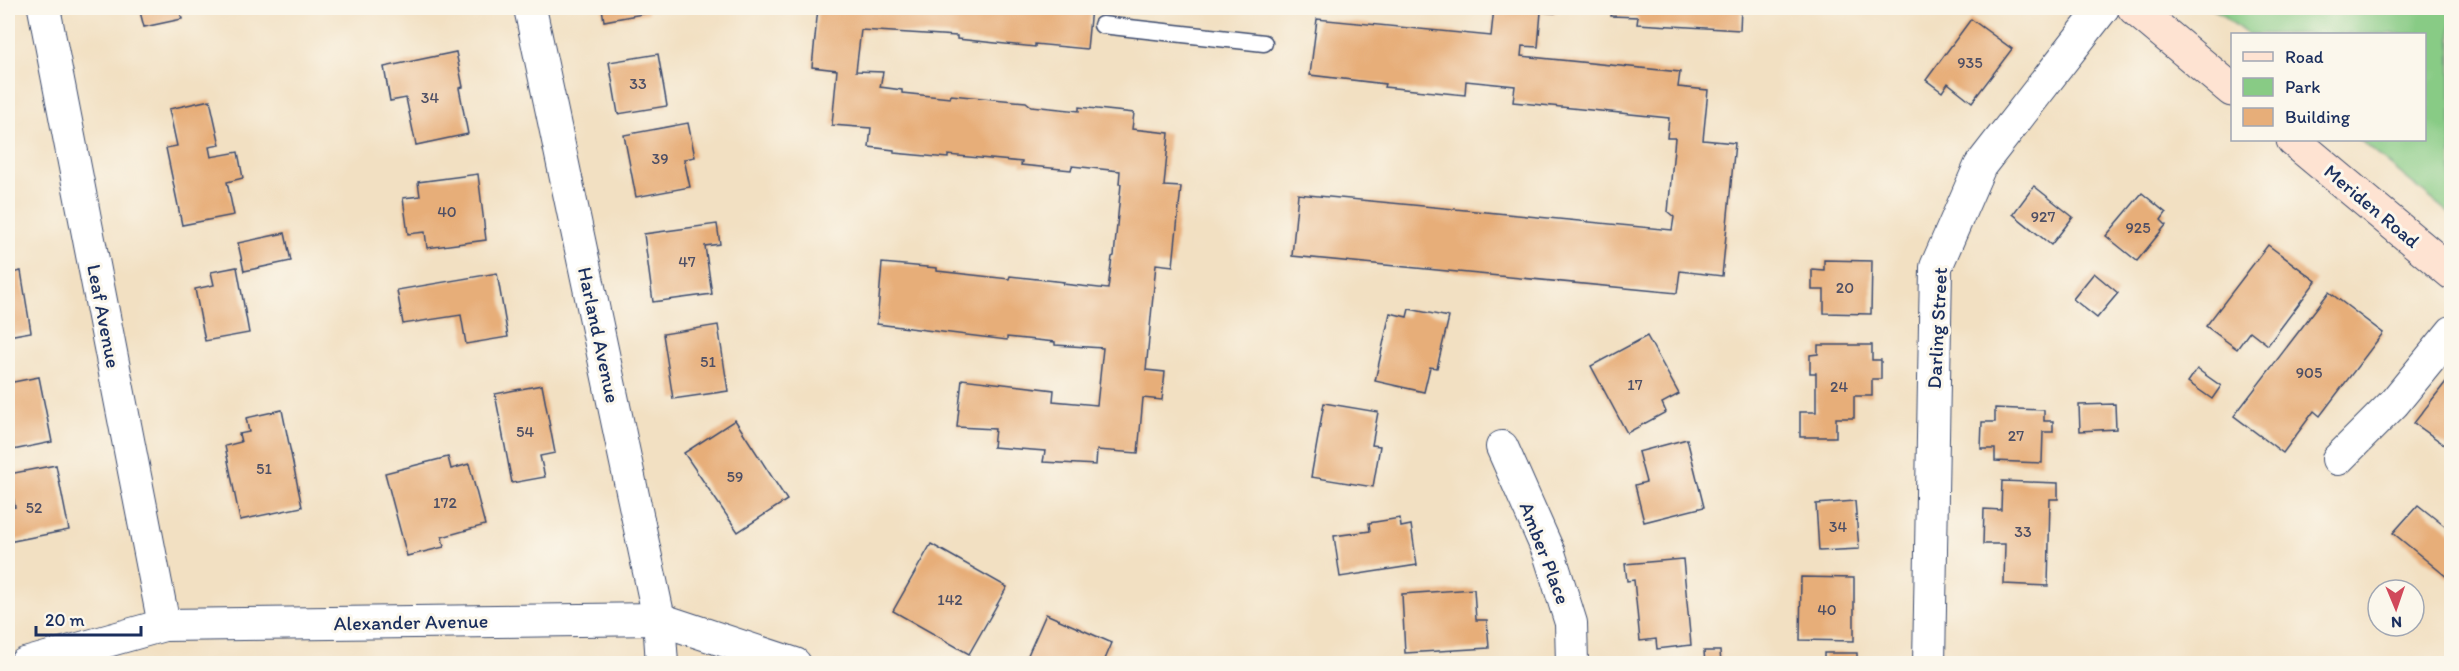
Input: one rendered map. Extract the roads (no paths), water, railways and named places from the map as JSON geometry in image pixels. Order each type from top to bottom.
[{"type":"main road","points":[[2134,8],[2231,89]]},
{"type":"main road","name":"Meriden Road","points":[[2293,141],[2451,273]]},
{"type":"street","name":"Leaf Avenue","points":[[44,8],[164,625]]},
{"type":"street","name":"Harland Avenue","points":[[530,8],[659,619],[662,663]]},
{"type":"street","name":"Darling Street","points":[[1929,663],[1936,267],[1980,166],[2103,8]]},
{"type":"street","points":[[2338,459],[2394,403],[2451,332]]},
{"type":"street","name":"Amber Place","points":[[1502,447],[1549,553],[1571,623],[1572,663]]},
{"type":"street","name":"Alexander Avenue","points":[[25,663],[164,625],[659,619],[795,663]]},
{"type":"lane","points":[[1102,25],[1264,43]]}]
